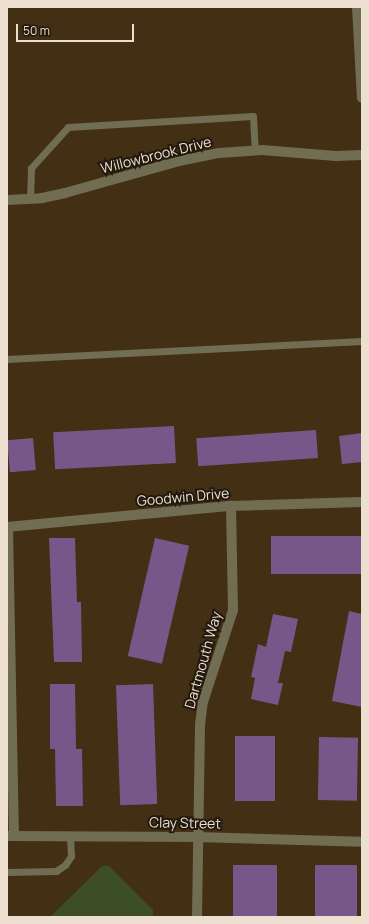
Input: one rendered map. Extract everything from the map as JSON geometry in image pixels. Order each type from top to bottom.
[{"type":"street","points":[[357,7],[362,98]]},
{"type":"street","name":"Willowbrook Drive","points":[[7,200],[30,199],[66,193],[179,161],[219,153],[254,151],[336,156],[362,155]]},
{"type":"street","name":"Goodwin Drive","points":[[7,527],[231,506],[362,502]]},
{"type":"street","name":"Dartmouth Way","points":[[197,917],[202,710],[233,610],[231,506]]},
{"type":"street","points":[[7,527],[11,836]]},
{"type":"street","name":"Clay Street","points":[[11,836],[198,837],[362,842]]},
{"type":"lane","points":[[30,199],[31,168],[68,126],[253,116],[254,151]]},
{"type":"lane","points":[[7,359],[362,342]]},
{"type":"lane","points":[[7,872],[56,871],[65,865],[71,856],[70,836]]},
{"type":"green space","points":[[102,866],[109,866],[153,910],[153,917],[50,917]]},
{"type":"building","points":[[174,426],[176,463],[55,469],[53,432]]},
{"type":"building","points":[[316,430],[318,458],[198,466],[196,438]]},
{"type":"building","points":[[362,433],[362,462],[342,464],[339,436]]},
{"type":"building","points":[[33,438],[36,470],[10,472],[7,440]]},
{"type":"building","points":[[271,536],[362,536],[362,574],[271,574]]},
{"type":"building","points":[[49,538],[75,538],[77,602],[81,602],[82,662],[54,662]]},
{"type":"building","points":[[155,538],[189,546],[162,664],[128,656]]},
{"type":"building","points":[[349,611],[362,614],[362,707],[332,701]]},
{"type":"building","points":[[273,614],[298,619],[291,652],[285,651],[278,683],[283,683],[278,705],[251,699],[255,678],[251,677],[258,644],[266,647]]},
{"type":"building","points":[[50,684],[75,684],[76,749],[82,749],[83,806],[56,806],[55,749],[50,749]]},
{"type":"building","points":[[153,684],[157,804],[120,805],[116,685]]},
{"type":"building","points":[[235,736],[275,736],[275,801],[235,801]]},
{"type":"building","points":[[319,737],[358,738],[357,801],[318,800]]},
{"type":"building","points":[[233,865],[277,865],[277,917],[233,917]]},
{"type":"building","points":[[315,865],[357,865],[357,917],[315,917]]}]
